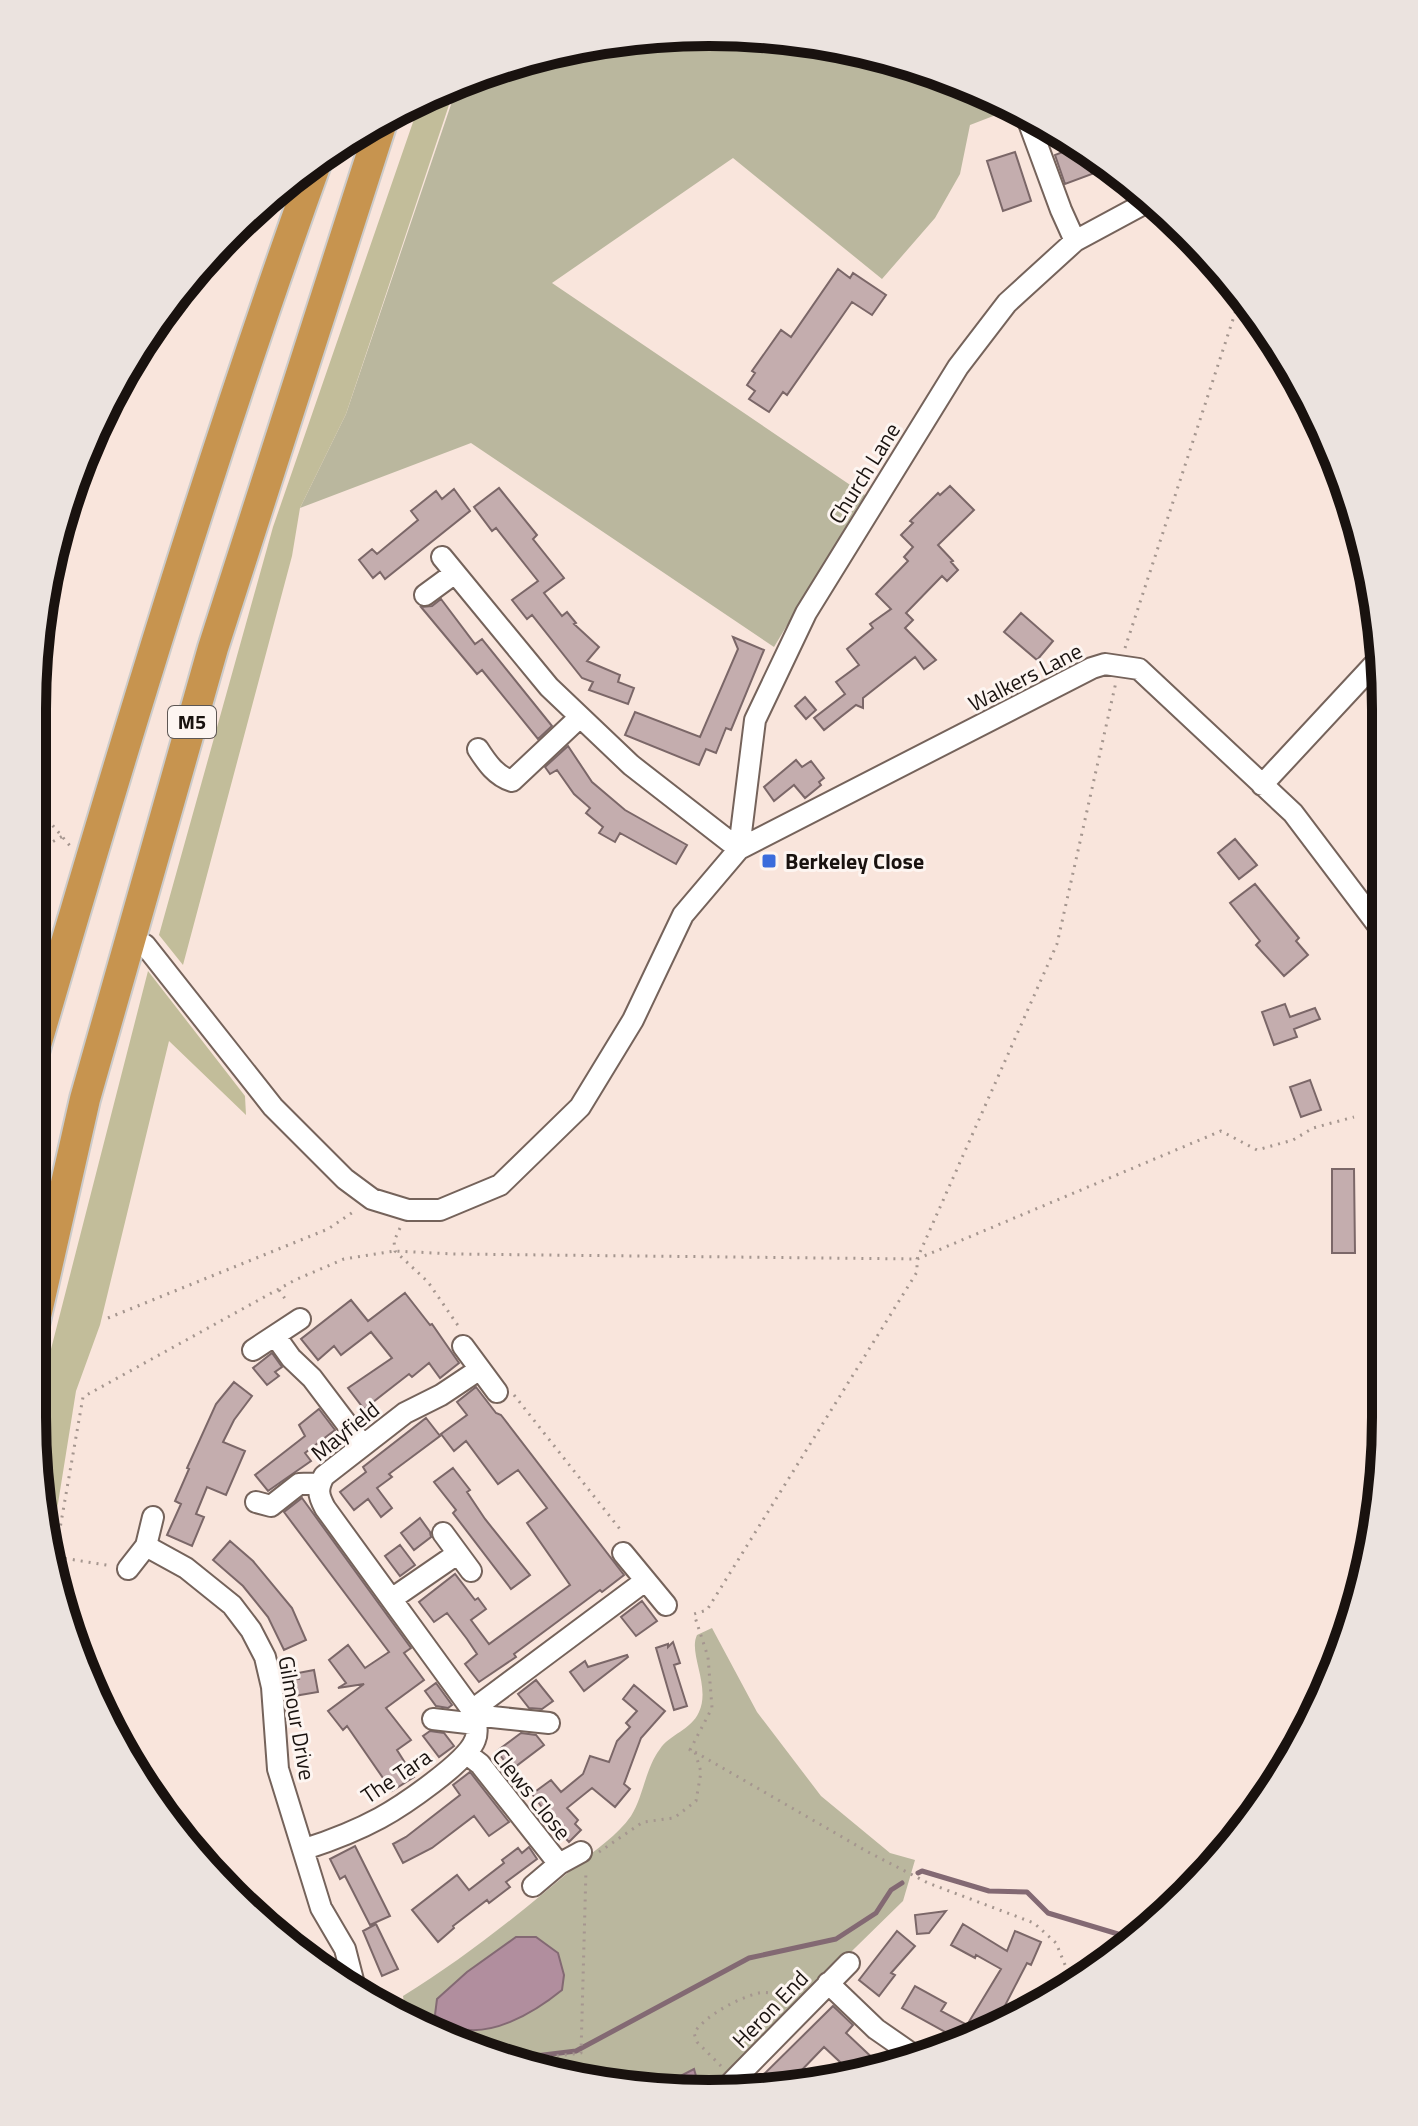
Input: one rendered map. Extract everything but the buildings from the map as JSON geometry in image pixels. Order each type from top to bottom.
[{"type":"highway","name":"M5","points":[[46,1272],[85,1099],[213,648],[378,135]]},
{"type":"highway","name":"M5","points":[[46,1011],[124,743],[272,285],[310,179]]},
{"type":"street","points":[[1032,130],[1075,241]]},
{"type":"street","name":"Church Lane","points":[[739,849],[755,720],[806,613],[958,367],[1007,303],[1075,241],[1140,206]]},
{"type":"street","points":[[145,945],[273,1107],[345,1179],[372,1199],[408,1210],[440,1210],[500,1185],[580,1107],[633,1020],[683,915],[739,849],[631,765],[549,687],[442,557]]},
{"type":"street","points":[[425,595],[455,573]]},
{"type":"street","name":"Walkers Lane","points":[[739,849],[1092,668],[1105,664],[1120,665]]},
{"type":"street","points":[[1120,665],[1139,669],[1293,813],[1372,917]]},
{"type":"street","points":[[1262,785],[1371,668]]},
{"type":"street","points":[[478,749],[488,765],[512,781],[580,717]]},
{"type":"street","points":[[253,1350],[300,1319]]},
{"type":"street","points":[[276,1337],[362,1444]]},
{"type":"street","points":[[463,1346],[497,1392]]},
{"type":"street","name":"Mayfield","points":[[474,1716],[319,1496],[324,1476],[362,1444],[405,1413],[441,1395],[480,1369]]},
{"type":"street","points":[[256,1502],[271,1506],[299,1484],[320,1483]]},
{"type":"street","points":[[128,1569],[146,1546],[153,1517]]},
{"type":"street","points":[[443,1533],[471,1571]]},
{"type":"street","name":"Gilmour Drive","points":[[146,1546],[186,1568],[232,1605],[251,1630],[265,1657],[272,1687],[278,1769],[321,1908],[345,1949],[352,1975]]},
{"type":"street","points":[[623,1553],[666,1605]]},
{"type":"street","points":[[393,1598],[457,1554]]},
{"type":"street","points":[[474,1716],[645,1581]]},
{"type":"street","points":[[467,1754],[475,1742],[474,1716]]},
{"type":"street","points":[[433,1719],[474,1716],[549,1723]]},
{"type":"street","name":"The Tara","points":[[305,1849],[380,1818],[467,1754]]},
{"type":"street","name":"Clews Close","points":[[467,1754],[480,1764],[559,1864]]},
{"type":"street","name":"Clews Close","points":[[533,1886],[559,1864],[588,1855]]},
{"type":"street","name":"Heron End","points":[[734,2079],[849,1963]]},
{"type":"street","points":[[828,1983],[876,2029],[906,2050]]},
{"type":"path","points":[[1068,1974],[1056,1943],[1034,1923],[928,1883],[690,1750],[712,1708],[708,1657],[694,1614],[707,1610],[917,1272],[917,1259],[1057,944],[1120,665],[1237,308]]},
{"type":"path","points":[[46,817],[63,836],[46,845]]},
{"type":"path","points":[[58,1540],[83,1397],[295,1280],[344,1259],[395,1251],[917,1259],[1221,1131],[1257,1150],[1293,1140],[1313,1128],[1354,1117]]},
{"type":"path","points":[[108,1318],[328,1229],[372,1199]]},
{"type":"path","points":[[408,1210],[394,1241],[395,1251],[428,1282],[469,1340],[463,1346]]},
{"type":"path","points":[[497,1392],[506,1385],[634,1547],[623,1553]]},
{"type":"path","points":[[62,1558],[128,1569]]},
{"type":"path","points":[[541,2058],[581,2053],[588,1855],[643,1822],[674,1818],[696,1801],[701,1772],[695,1752]]},
{"type":"path","points":[[727,2080],[697,2042],[694,2033],[697,2028],[724,2009],[763,1992],[782,1996],[805,1993],[813,1999]]},
{"type":"shaded area","points":[[666,47],[752,47],[838,59],[881,69],[963,96],[1000,113],[970,125],[960,174],[935,218],[882,279],[733,158],[552,283],[865,495],[774,647],[471,443],[300,508],[346,414],[455,96],[537,69],[622,52]]},
{"type":"shaded area","points":[[451,98],[346,414],[300,508],[292,556],[183,965],[159,935],[273,527],[416,114]]},
{"type":"shaded area","points":[[148,971],[245,1096],[246,1115],[169,1041],[100,1325],[76,1391],[55,1522],[47,1460],[46,1375]]},
{"type":"shaded area","points":[[712,1628],[757,1712],[821,1796],[890,1853],[915,1860],[903,1901],[716,2080],[690,2080],[696,2076],[693,2069],[674,2079],[666,2079],[580,2067],[537,2057],[455,2030],[404,2006],[403,1996],[514,1917],[626,1823],[660,1749],[691,1723],[699,1712],[702,1692],[695,1642],[697,1635]],"holes":[[[516,1937],[477,2029],[451,2026],[435,2014],[437,1999],[467,1972]]]},
{"type":"shaded area","points":[[516,1937],[536,1937],[558,1953],[564,1975],[562,1990],[525,2015],[480,2030],[451,2026],[435,2015],[437,1999],[467,1972]]},
{"type":"shaded area","points":[[694,2069],[696,2076],[690,2080],[674,2079]]},
{"type":"waterway","points":[[918,1873],[922,1871],[989,1891],[1027,1892],[1048,1913],[1118,1934]]},
{"type":"waterway","points":[[534,2056],[576,2051],[749,1958],[836,1939],[876,1913],[891,1890],[902,1883]]},
{"type":"place","name":"Berkeley Close","points":[[769,861]]}]
